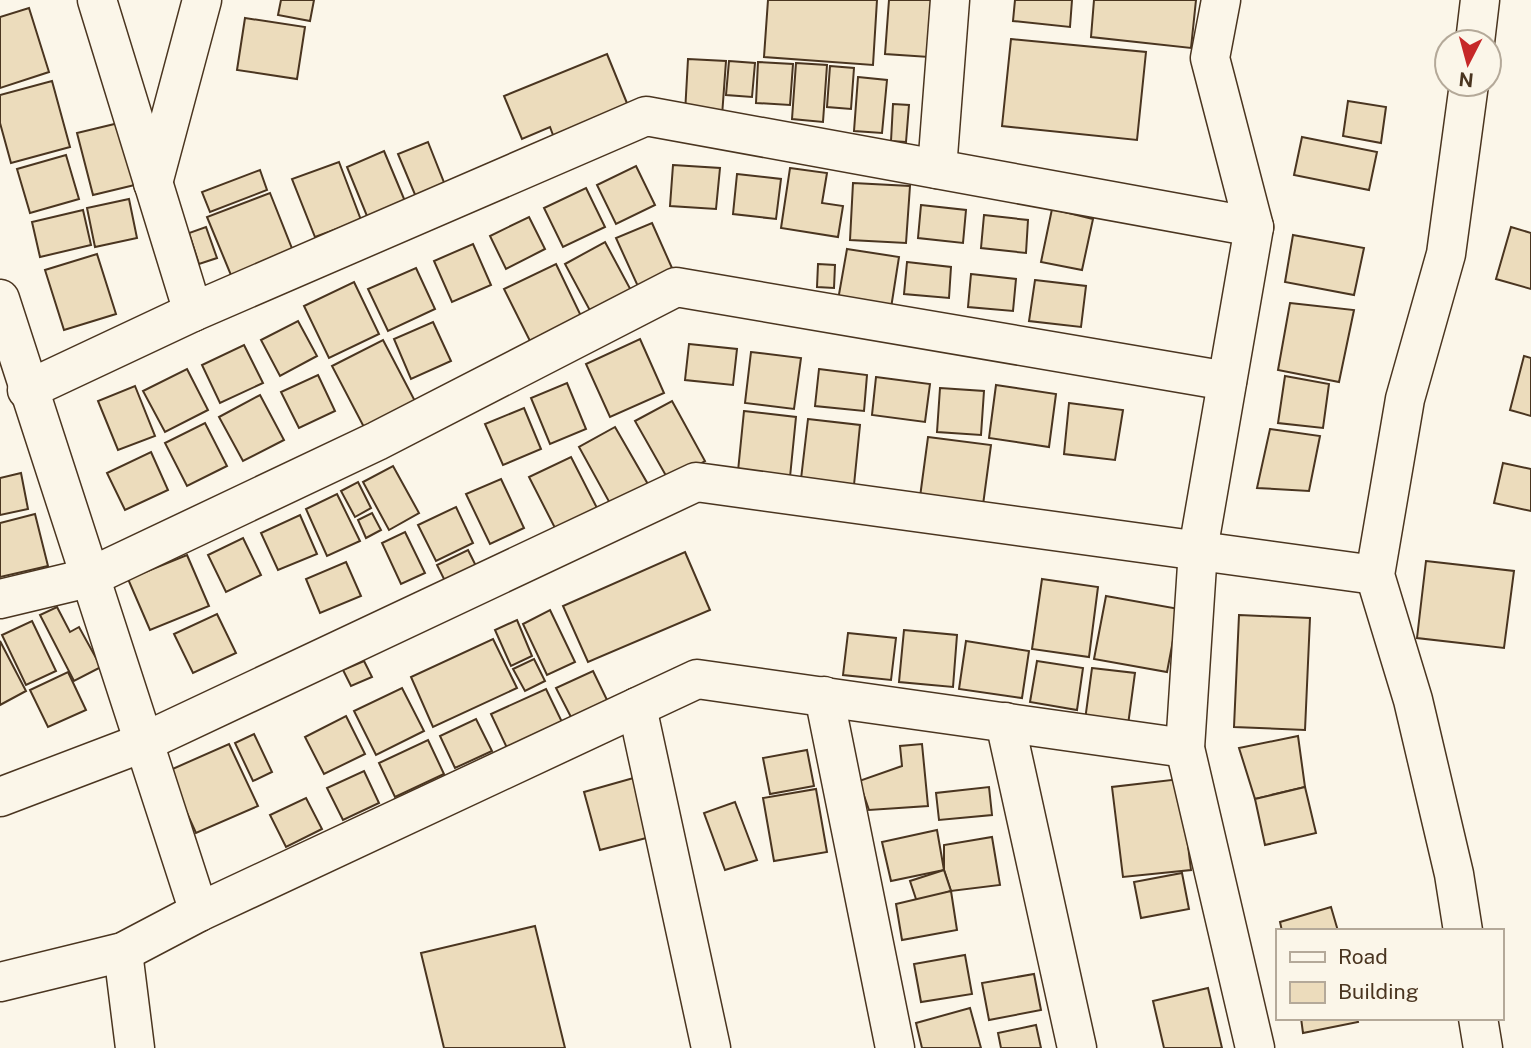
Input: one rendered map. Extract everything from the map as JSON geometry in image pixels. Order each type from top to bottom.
[{"type":"street","points":[[97,0],[193,312]]},
{"type":"street","points":[[153,183],[202,0]]},
{"type":"street","points":[[937,169],[950,0]]},
{"type":"street","points":[[1222,0],[1210,58],[1254,227],[1198,550],[1185,748],[1255,1048]]},
{"type":"street","points":[[1477,28],[1480,0]]},
{"type":"street","points":[[1463,929],[1454,874],[1413,700],[1375,575],[1405,400],[1446,254],[1467,98]]},
{"type":"street","points":[[27,390],[193,312],[646,116],[1254,227]]},
{"type":"street","points":[[0,599],[89,578],[377,441],[676,286],[1227,382]]},
{"type":"street","points":[[0,299],[142,743],[200,912]]},
{"type":"street","points":[[0,797],[142,743],[696,482],[1375,575]]},
{"type":"street","points":[[0,982],[123,952],[200,912],[697,679],[1185,748]]},
{"type":"street","points":[[824,696],[895,1048]]},
{"type":"street","points":[[636,707],[711,1048]]},
{"type":"street","points":[[1005,722],[1077,1048]]},
{"type":"street","points":[[123,952],[135,1048]]},
{"type":"street","points":[[1478,1020],[1483,1048]]},
{"type":"building","points":[[281,0],[314,0],[310,21],[278,15]]},
{"type":"building","points":[[768,0],[877,0],[873,65],[764,57]]},
{"type":"building","points":[[889,0],[934,0],[929,57],[885,54]]},
{"type":"building","points":[[1015,0],[1072,0],[1070,27],[1013,21]]},
{"type":"building","points":[[1094,0],[1196,0],[1191,48],[1091,37]]},
{"type":"building","points":[[29,8],[49,72],[0,88],[0,17]]},
{"type":"building","points":[[245,18],[305,27],[297,79],[237,70]]},
{"type":"building","points":[[1011,39],[1146,52],[1137,140],[1002,126]]},
{"type":"building","points":[[607,54],[631,113],[556,143],[550,127],[522,139],[504,96]]},
{"type":"building","points":[[688,59],[726,61],[722,116],[685,113]]},
{"type":"building","points":[[729,61],[755,63],[752,97],[726,95]]},
{"type":"building","points":[[758,62],[793,64],[790,105],[756,103]]},
{"type":"building","points":[[796,63],[827,65],[823,122],[792,119]]},
{"type":"building","points":[[830,66],[854,68],[851,109],[827,107]]},
{"type":"building","points":[[858,77],[887,80],[882,133],[854,131]]},
{"type":"building","points":[[52,81],[70,147],[11,163],[0,123],[0,95]]},
{"type":"building","points":[[1348,101],[1386,107],[1381,143],[1343,136]]},
{"type":"building","points":[[893,104],[909,105],[906,142],[891,141]]},
{"type":"building","points":[[127,121],[143,183],[93,195],[77,133]]},
{"type":"building","points":[[1302,137],[1377,152],[1369,190],[1294,175]]},
{"type":"building","points":[[428,142],[445,185],[416,197],[398,154]]},
{"type":"building","points":[[384,151],[407,206],[369,221],[347,167]]},
{"type":"building","points":[[66,155],[79,199],[30,213],[17,169]]},
{"type":"building","points":[[339,162],[361,220],[315,237],[292,179]]},
{"type":"building","points":[[673,165],[720,168],[716,209],[670,206]]},
{"type":"building","points":[[636,166],[655,205],[616,224],[597,185]]},
{"type":"building","points":[[790,168],[827,173],[822,203],[843,206],[838,237],[781,228]]},
{"type":"building","points":[[260,170],[267,190],[210,212],[202,192]]},
{"type":"building","points":[[737,174],[781,179],[776,219],[733,214]]},
{"type":"building","points":[[853,183],[910,186],[906,243],[850,240]]},
{"type":"building","points":[[586,188],[605,227],[563,247],[544,208]]},
{"type":"building","points":[[270,193],[295,256],[233,280],[207,217]]},
{"type":"building","points":[[129,199],[137,238],[95,247],[87,208]]},
{"type":"building","points":[[921,205],[966,210],[963,243],[918,238]]},
{"type":"building","points":[[1052,209],[1093,219],[1082,270],[1041,262]]},
{"type":"building","points":[[83,210],[91,245],[40,257],[32,222]]},
{"type":"building","points":[[984,215],[1028,220],[1026,253],[981,248]]},
{"type":"building","points":[[529,217],[545,249],[506,269],[490,236]]},
{"type":"building","points":[[652,223],[676,277],[641,293],[616,238]]},
{"type":"building","points":[[206,227],[217,258],[199,264],[189,233]]},
{"type":"building","points":[[1511,227],[1531,233],[1531,289],[1496,279]]},
{"type":"building","points":[[1293,235],[1364,248],[1354,295],[1285,282]]},
{"type":"building","points":[[605,242],[634,296],[594,318],[565,264]]},
{"type":"building","points":[[473,244],[491,285],[452,302],[434,261]]},
{"type":"building","points":[[847,249],[899,257],[891,308],[838,300]]},
{"type":"building","points":[[97,254],[116,314],[64,330],[45,270]]},
{"type":"building","points":[[907,262],[951,267],[949,298],[904,294]]},
{"type":"building","points":[[556,264],[581,316],[530,341],[504,289]]},
{"type":"building","points":[[818,264],[835,265],[834,288],[817,287]]},
{"type":"building","points":[[416,268],[435,309],[388,331],[368,289]]},
{"type":"building","points":[[971,274],[1016,279],[1013,311],[968,307]]},
{"type":"building","points":[[1035,280],[1086,286],[1081,327],[1029,321]]},
{"type":"building","points":[[354,282],[379,334],[329,358],[304,306]]},
{"type":"building","points":[[1290,303],[1354,310],[1339,382],[1278,370]]},
{"type":"building","points":[[298,321],[317,356],[280,376],[261,340]]},
{"type":"building","points":[[433,322],[451,361],[411,379],[394,339]]},
{"type":"building","points":[[640,339],[664,393],[610,417],[586,364]]},
{"type":"building","points":[[383,340],[417,405],[366,431],[332,366]]},
{"type":"building","points":[[689,344],[737,349],[733,385],[685,380]]},
{"type":"building","points":[[244,345],[263,383],[220,403],[202,365]]},
{"type":"building","points":[[751,352],[801,358],[794,409],[745,403]]},
{"type":"building","points":[[1524,356],[1531,358],[1531,416],[1510,410]]},
{"type":"building","points":[[187,369],[208,410],[165,432],[143,391]]},
{"type":"building","points":[[819,369],[867,375],[864,411],[815,406]]},
{"type":"building","points":[[318,375],[335,411],[299,428],[281,392]]},
{"type":"building","points":[[1285,376],[1329,384],[1323,428],[1278,423]]},
{"type":"building","points":[[876,377],[930,384],[925,422],[872,415]]},
{"type":"building","points":[[567,383],[586,429],[550,444],[531,398]]},
{"type":"building","points":[[996,385],[1056,394],[1049,447],[989,438]]},
{"type":"building","points":[[135,386],[155,436],[118,450],[98,401]]},
{"type":"building","points":[[940,388],[984,391],[981,435],[937,432]]},
{"type":"building","points":[[260,395],[284,440],[243,461],[219,417]]},
{"type":"building","points":[[672,401],[705,461],[669,481],[635,421]]},
{"type":"building","points":[[1069,403],[1123,410],[1115,460],[1064,454]]},
{"type":"building","points":[[524,408],[541,449],[503,465],[485,424]]},
{"type":"building","points":[[744,411],[796,417],[790,477],[738,471]]},
{"type":"building","points":[[808,419],[860,425],[854,485],[801,479]]},
{"type":"building","points":[[205,423],[227,466],[187,486],[165,443]]},
{"type":"building","points":[[615,427],[649,486],[612,507],[579,447]]},
{"type":"building","points":[[1270,429],[1320,436],[1309,491],[1257,488]]},
{"type":"building","points":[[928,437],[991,445],[983,505],[920,497]]},
{"type":"building","points":[[151,452],[168,490],[125,510],[107,473]]},
{"type":"building","points":[[571,457],[597,508],[555,528],[529,477]]},
{"type":"building","points":[[1503,463],[1531,469],[1531,511],[1494,503]]},
{"type":"building","points":[[393,466],[419,513],[389,530],[363,482]]},
{"type":"building","points":[[21,473],[28,509],[0,515],[0,478]]},
{"type":"building","points":[[501,479],[524,528],[490,544],[466,494]]},
{"type":"building","points":[[358,482],[371,508],[355,517],[341,491]]},
{"type":"building","points":[[337,494],[360,541],[327,556],[306,509]]},
{"type":"building","points":[[456,507],[473,543],[436,561],[418,525]]},
{"type":"building","points":[[372,513],[381,530],[366,538],[358,520]]},
{"type":"building","points":[[35,514],[48,566],[0,577],[0,523]]},
{"type":"building","points":[[300,515],[317,554],[278,570],[261,533]]},
{"type":"building","points":[[405,532],[425,573],[401,584],[382,543]]},
{"type":"building","points":[[243,538],[261,575],[226,592],[208,555]]},
{"type":"building","points":[[468,550],[480,574],[449,589],[437,565]]},
{"type":"building","points":[[685,552],[710,610],[588,662],[563,606]]},
{"type":"building","points":[[187,555],[209,606],[150,630],[128,579]]},
{"type":"building","points":[[1426,561],[1514,571],[1504,648],[1417,638]]},
{"type":"building","points":[[346,562],[361,596],[320,613],[306,579]]},
{"type":"building","points":[[1042,579],[1098,587],[1089,657],[1032,649]]},
{"type":"building","points":[[1106,596],[1179,609],[1167,672],[1094,659]]},
{"type":"building","points":[[57,607],[70,632],[79,627],[101,667],[74,681],[40,615]]},
{"type":"building","points":[[550,610],[575,662],[547,675],[523,624]]},
{"type":"building","points":[[217,614],[236,653],[193,673],[174,634]]},
{"type":"building","points":[[1239,615],[1310,618],[1305,730],[1234,727]]},
{"type":"building","points":[[517,620],[532,656],[511,666],[495,630]]},
{"type":"building","points":[[32,621],[56,671],[26,685],[2,635]]},
{"type":"building","points":[[904,630],[957,635],[953,687],[899,682]]},
{"type":"building","points":[[848,633],[896,638],[891,680],[843,675]]},
{"type":"building","points":[[493,639],[517,688],[433,727],[411,677]]},
{"type":"building","points":[[0,641],[26,691],[0,705]]},
{"type":"building","points":[[966,641],[1029,651],[1022,698],[959,689]]},
{"type":"building","points":[[534,659],[545,681],[525,691],[513,669]]},
{"type":"building","points":[[364,661],[372,677],[351,686],[343,670]]},
{"type":"building","points":[[1037,661],[1083,668],[1077,710],[1030,702]]},
{"type":"building","points":[[1092,668],[1135,673],[1128,725],[1085,720]]},
{"type":"building","points":[[593,671],[608,702],[572,719],[556,688]]},
{"type":"building","points":[[68,672],[86,710],[48,727],[30,690]]},
{"type":"building","points":[[402,688],[424,731],[376,755],[354,711]]},
{"type":"building","points":[[546,689],[562,722],[507,748],[491,714]]},
{"type":"building","points":[[346,716],[365,754],[324,774],[305,737]]},
{"type":"building","points":[[476,719],[492,751],[455,768],[440,736]]},
{"type":"building","points":[[254,734],[272,772],[253,781],[235,743]]},
{"type":"building","points":[[1298,736],[1305,787],[1255,799],[1239,748]]},
{"type":"building","points":[[428,740],[444,774],[395,797],[379,763]]},
{"type":"building","points":[[229,744],[258,806],[196,833],[168,771]]},
{"type":"building","points":[[922,744],[928,806],[869,810],[859,781],[902,766],[900,746]]},
{"type":"building","points":[[807,750],[814,786],[770,794],[763,758]]},
{"type":"building","points":[[364,771],[379,803],[343,820],[327,788]]},
{"type":"building","points":[[637,777],[654,836],[600,850],[584,792]]},
{"type":"building","points":[[1180,779],[1191,870],[1123,877],[1112,787]]},
{"type":"building","points":[[989,787],[992,815],[939,820],[936,793]]},
{"type":"building","points":[[1305,787],[1316,833],[1265,845],[1255,799]]},
{"type":"building","points":[[816,789],[827,852],[774,861],[763,798]]},
{"type":"building","points":[[306,798],[322,829],[286,847],[270,815]]},
{"type":"building","points":[[735,802],[757,860],[725,870],[704,813]]},
{"type":"building","points":[[937,830],[944,870],[891,881],[882,842]]},
{"type":"building","points":[[992,837],[1000,885],[951,891],[944,870],[944,845]]},
{"type":"building","points":[[944,870],[951,891],[917,902],[910,881]]},
{"type":"building","points":[[1182,873],[1189,909],[1141,918],[1134,882]]},
{"type":"building","points":[[951,891],[957,930],[902,940],[896,904]]},
{"type":"building","points":[[1331,907],[1337,929],[1282,929],[1280,922]]},
{"type":"building","points":[[535,926],[565,1048],[444,1048],[421,953]]},
{"type":"building","points":[[965,955],[972,994],[921,1002],[914,964]]},
{"type":"building","points":[[1034,974],[1041,1010],[989,1020],[982,983]]},
{"type":"building","points":[[1208,988],[1222,1048],[1164,1048],[1153,1001]]},
{"type":"building","points":[[970,1008],[981,1048],[922,1048],[916,1023]]},
{"type":"building","points":[[1301,1020],[1358,1022],[1303,1033]]},
{"type":"building","points":[[1036,1025],[1041,1048],[1001,1048],[998,1033]]}]
